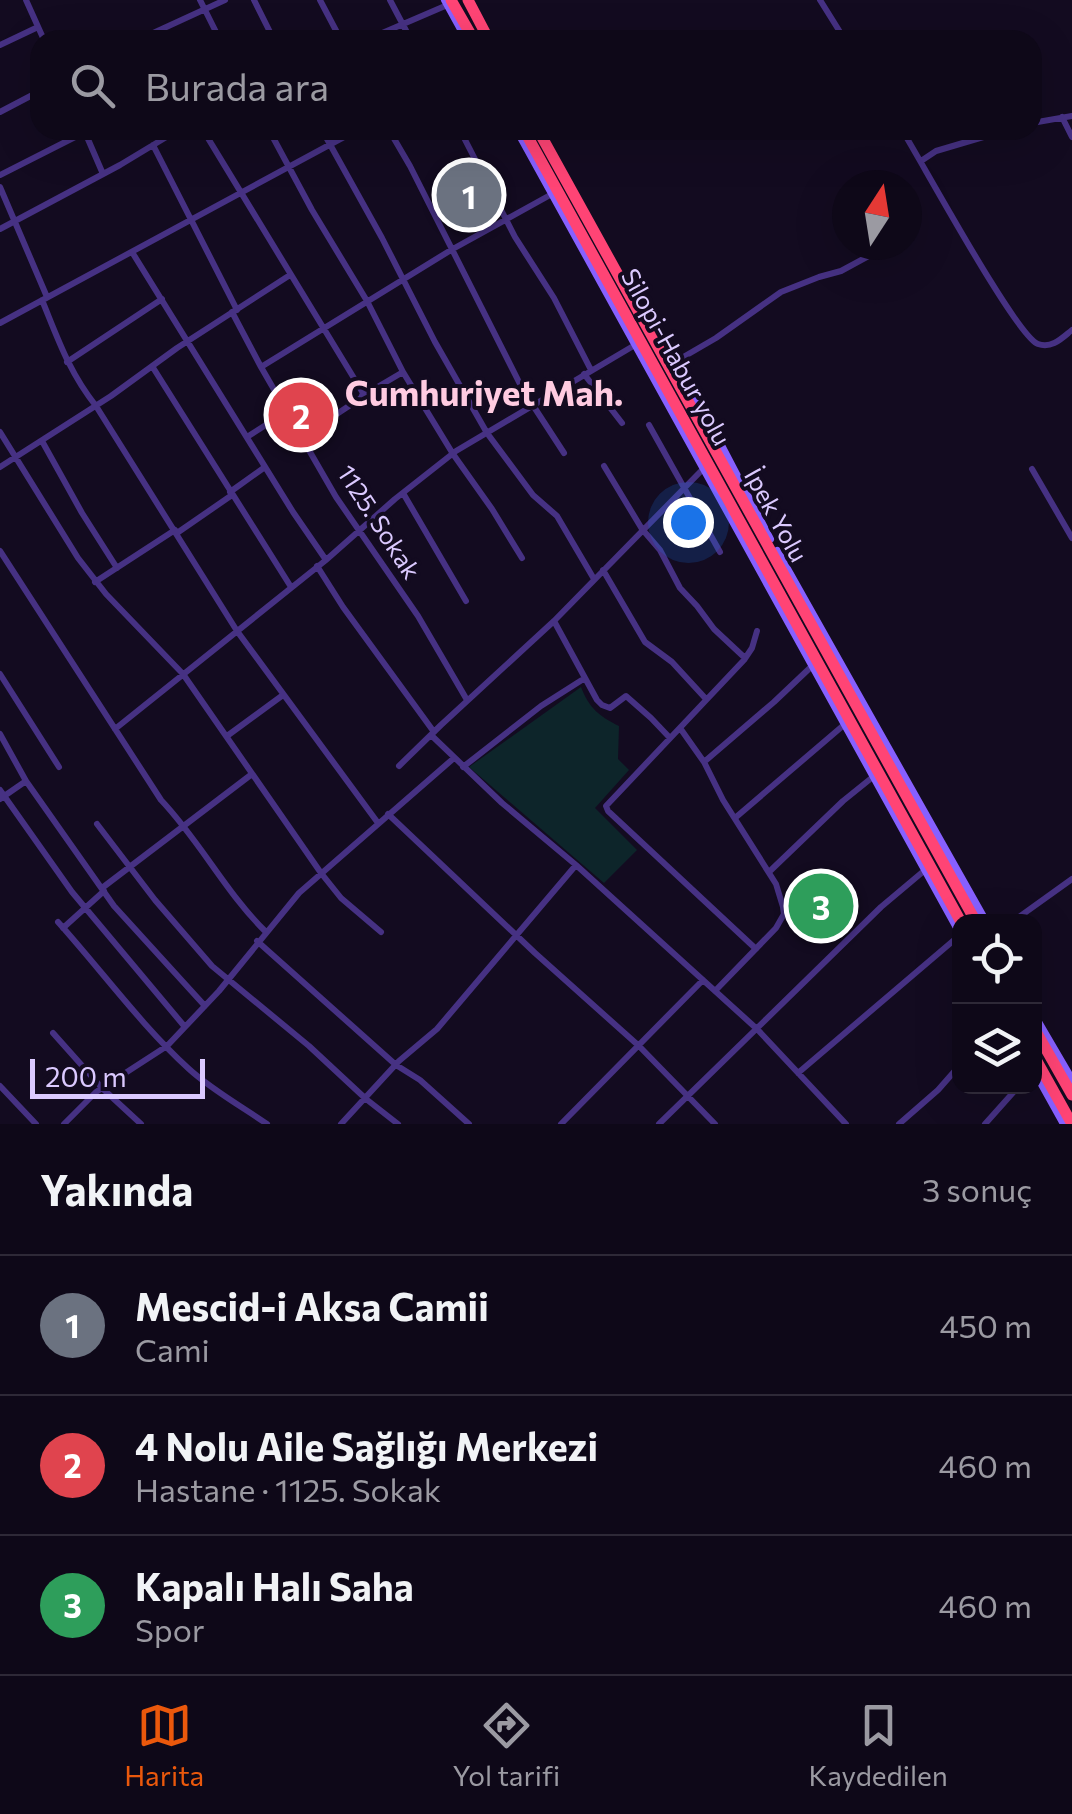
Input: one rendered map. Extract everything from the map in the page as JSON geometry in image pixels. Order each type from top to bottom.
[{"type":"highway","points":[[468,0],[484,30]]},
{"type":"highway","points":[[449,2],[464,30]]},
{"type":"highway","name":"Silopi-Habur yolu","points":[[526,140],[606,267],[957,914]]},
{"type":"highway","name":"İpek Yolu","points":[[543,140],[606,267],[672,364],[972,914]]},
{"type":"highway","points":[[1042,1042],[1072,1095]]},
{"type":"highway","points":[[1042,1072],[1068,1124]]},
{"type":"street","points":[[26,0],[39,30]]},
{"type":"street","points":[[200,0],[215,30]]},
{"type":"street","points":[[165,30],[225,0]]},
{"type":"street","points":[[254,0],[269,30]]},
{"type":"street","points":[[320,0],[336,30]]},
{"type":"street","points":[[390,0],[406,30]]},
{"type":"street","points":[[820,0],[839,30]]},
{"type":"street","points":[[387,30],[449,2]]},
{"type":"street","points":[[32,30],[38,27]]},
{"type":"street","points":[[0,45],[30,31]]},
{"type":"street","points":[[0,112],[30,96]]},
{"type":"street","points":[[1042,122],[1072,116]]},
{"type":"street","points":[[1062,118],[1072,137]]},
{"type":"street","points":[[0,175],[67,140]]},
{"type":"street","points":[[88,140],[102,174]]},
{"type":"street","points":[[0,229],[161,140]]},
{"type":"street","points":[[210,140],[363,396]]},
{"type":"street","points":[[275,140],[368,301],[403,372],[522,558]]},
{"type":"street","points":[[327,140],[488,433],[532,494],[556,516],[594,579]]},
{"type":"street","points":[[0,323],[339,140]]},
{"type":"street","points":[[394,140],[532,405],[564,454]]},
{"type":"street","points":[[465,140],[506,220],[554,298],[588,372],[622,423]]},
{"type":"street","points":[[525,140],[952,920]]},
{"type":"street","points":[[908,140],[996,291],[1030,339],[1047,346],[1072,330]]},
{"type":"street","points":[[921,161],[936,151],[974,140]]},
{"type":"street","name":"1125. Sokak","points":[[153,145],[286,412],[336,497],[418,616],[467,700]]},
{"type":"street","points":[[0,187],[79,384],[237,632],[378,823]]},
{"type":"street","points":[[261,367],[451,250],[552,194]]},
{"type":"street","points":[[132,252],[326,560]]},
{"type":"street","points":[[862,260],[841,272],[781,292],[672,364],[981,914]]},
{"type":"street","points":[[0,466],[290,276]]},
{"type":"street","points":[[67,362],[162,299]]},
{"type":"street","points":[[115,729],[452,454],[635,345]]},
{"type":"street","points":[[152,366],[291,587]]},
{"type":"street","points":[[302,437],[403,372]]},
{"type":"street","points":[[247,437],[286,412]]},
{"type":"street","points":[[649,425],[720,552]]},
{"type":"street","points":[[0,432],[95,582],[184,674],[341,898],[381,932]]},
{"type":"street","points":[[42,441],[117,568]]},
{"type":"street","points":[[95,582],[176,532],[265,466]]},
{"type":"street","points":[[604,466],[642,529],[660,550],[680,588],[745,658]]},
{"type":"street","points":[[399,766],[554,620],[704,468]]},
{"type":"street","points":[[1032,468],[1072,538]]},
{"type":"street","points":[[403,493],[466,601]]},
{"type":"street","points":[[0,552],[161,800],[185,825],[249,915],[266,932]]},
{"type":"street","points":[[317,566],[432,733],[454,758],[757,1028],[846,1124]]},
{"type":"street","points":[[603,570],[646,642],[672,662],[706,699]]},
{"type":"street","points":[[554,620],[602,706],[610,708],[626,696],[670,738]]},
{"type":"street","points":[[756,949],[606,804],[745,658],[758,631]]},
{"type":"street","points":[[704,762],[812,666]]},
{"type":"street","points":[[0,674],[59,768]]},
{"type":"street","points":[[463,767],[540,706],[584,678]]},
{"type":"street","points":[[227,736],[284,695]]},
{"type":"street","points":[[734,818],[844,724]]},
{"type":"street","points":[[680,728],[769,872],[781,894],[784,914],[776,928],[715,992]]},
{"type":"street","points":[[0,734],[26,781],[103,890],[137,934],[205,1006]]},
{"type":"street","points":[[64,1124],[102,1088],[167,1046],[298,893],[454,758]]},
{"type":"street","points":[[253,774],[61,925],[127,1005],[192,1072],[266,1124]]},
{"type":"street","points":[[769,872],[874,776]]},
{"type":"street","points":[[26,781],[1,795],[85,908],[186,1027]]},
{"type":"street","points":[[388,814],[639,1046],[714,1124]]},
{"type":"street","points":[[96,824],[227,980],[398,1124]]},
{"type":"street","points":[[341,1124],[436,1029],[576,865]]},
{"type":"street","points":[[659,1124],[924,870]]},
{"type":"street","points":[[1023,914],[1072,879]]},
{"type":"street","points":[[798,1073],[952,941]]},
{"type":"street","points":[[257,942],[469,1124]]},
{"type":"street","points":[[561,1124],[703,980]]},
{"type":"street","points":[[1042,1029],[1072,1080]]},
{"type":"street","points":[[53,1033],[102,1088],[141,1124]]},
{"type":"street","points":[[899,1124],[952,1075]]},
{"type":"street","points":[[1042,1083],[1068,1124]]},
{"type":"street","points":[[0,1086],[36,1124]]},
{"type":"street","points":[[985,1124],[1012,1094]]},
{"type":"green space","points":[[581,687],[596,711],[619,726],[618,759],[629,770],[595,808],[637,850],[604,883],[469,767]]},
{"type":"green space","points":[[826,882],[846,900],[817,931],[797,913]]},
{"type":"place","name":"Mescid-i Aksa Camii","points":[[469,195]]},
{"type":"place","name":"4 Nolu Aile Sağlığı Merkezi","points":[[301,415]]},
{"type":"place","name":"Kapalı Halı Saha","points":[[821,906]]},
{"type":"district","name":"Cumhuriyet Mah.","points":[[484,394]]}]
